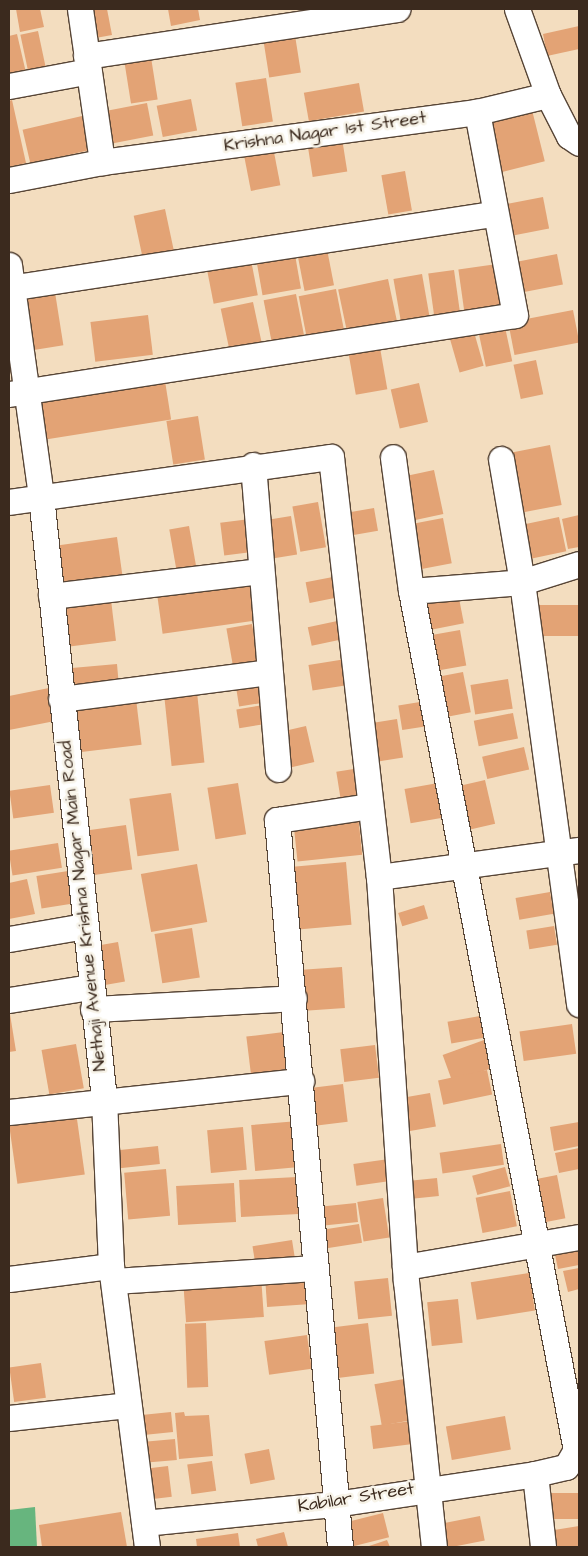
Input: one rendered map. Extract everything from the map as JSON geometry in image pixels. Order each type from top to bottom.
[{"type":"street","points":[[80,9],[102,162]]},
{"type":"street","points":[[9,86],[87,63],[397,9]]},
{"type":"street","points":[[517,9],[548,96],[569,136],[579,143]]},
{"type":"street","name":"Krishna Nagar 1st Street","points":[[9,180],[102,162],[477,112],[548,96]]},
{"type":"street","points":[[16,393],[515,315],[494,214],[477,112]]},
{"type":"street","points":[[10,280],[494,214]]},
{"type":"street","name":"Nethaji Avenue Krishna Nagar Main Road","points":[[10,280],[16,393],[41,496],[84,926],[104,1099],[112,1273],[146,1535]]},
{"type":"street","points":[[9,502],[253,465],[331,457],[379,878],[405,1267],[425,1487],[434,1547]]},
{"type":"street","points":[[393,457],[411,591],[465,864],[536,1242]]},
{"type":"street","points":[[501,459],[570,852],[579,1004]]},
{"type":"street","points":[[253,465],[278,769]]},
{"type":"street","points":[[411,591],[522,582],[579,564]]},
{"type":"street","points":[[51,596],[261,572]]},
{"type":"street","points":[[61,699],[269,672]]},
{"type":"street","points":[[340,1547],[315,1268],[294,998],[277,820],[370,806]]},
{"type":"street","points":[[379,878],[465,864],[570,852]]},
{"type":"street","points":[[9,939],[84,926]]},
{"type":"street","points":[[9,1000],[294,998]]},
{"type":"street","points":[[9,1112],[104,1099],[300,1081]]},
{"type":"street","points":[[405,1267],[536,1242],[579,1237]]},
{"type":"street","name":"Kabilar Street","points":[[146,1535],[425,1487],[535,1474],[566,1467],[576,1450],[576,1438],[536,1242]]},
{"type":"street","points":[[9,1279],[112,1273],[315,1268]]},
{"type":"street","points":[[9,1418],[128,1405]]},
{"type":"street","points":[[535,1474],[543,1547]]},
{"type":"green space","points":[[35,1507],[37,1547],[9,1547],[9,1510]]},
{"type":"building","points":[[16,9],[40,9],[44,27],[20,32]]},
{"type":"building","points":[[85,9],[107,9],[112,35],[90,39]]},
{"type":"building","points":[[168,9],[198,9],[200,20],[171,26]]},
{"type":"building","points":[[579,26],[579,49],[547,56],[543,34]]},
{"type":"building","points":[[294,29],[301,72],[269,77],[262,34]]},
{"type":"building","points":[[38,31],[46,69],[29,73],[20,35]]},
{"type":"building","points":[[17,34],[27,77],[9,81],[9,36]]},
{"type":"building","points":[[150,51],[158,99],[131,104],[123,55]]},
{"type":"building","points":[[266,78],[273,121],[242,126],[235,83]]},
{"type":"building","points":[[359,83],[364,112],[309,121],[304,93]]},
{"type":"building","points":[[191,99],[197,130],[163,137],[157,106]]},
{"type":"building","points":[[12,100],[26,163],[9,167],[9,101]]},
{"type":"building","points":[[147,103],[153,135],[104,145],[98,113]]},
{"type":"building","points":[[531,106],[545,161],[501,172],[487,117]]},
{"type":"building","points":[[82,116],[90,150],[30,164],[23,130]]},
{"type":"building","points":[[341,132],[347,172],[313,177],[306,137]]},
{"type":"building","points":[[272,142],[280,185],[251,191],[243,148]]},
{"type":"building","points":[[405,171],[412,210],[388,215],[381,175]]},
{"type":"building","points":[[543,197],[549,228],[503,237],[497,206]]},
{"type":"building","points":[[165,209],[174,253],[143,260],[134,216]]},
{"type":"building","points":[[326,244],[334,285],[305,291],[297,250]]},
{"type":"building","points":[[294,249],[301,288],[263,295],[256,256]]},
{"type":"building","points":[[557,254],[563,284],[518,293],[512,263]]},
{"type":"building","points":[[250,255],[258,295],[214,304],[206,264]]},
{"type":"building","points":[[497,264],[503,307],[464,312],[458,269]]},
{"type":"building","points":[[454,270],[460,312],[434,315],[428,274]]},
{"type":"building","points":[[422,274],[429,315],[401,320],[393,279]]},
{"type":"building","points":[[388,279],[397,320],[347,331],[338,290]]},
{"type":"building","points":[[54,286],[63,345],[31,350],[21,291]]},
{"type":"building","points":[[336,289],[344,332],[307,339],[299,296]]},
{"type":"building","points":[[296,294],[305,342],[273,348],[264,300]]},
{"type":"building","points":[[253,302],[262,344],[230,351],[221,309]]},
{"type":"building","points":[[573,310],[579,342],[515,355],[508,323]]},
{"type":"building","points":[[148,315],[153,355],[95,362],[90,322]]},
{"type":"building","points":[[505,327],[512,361],[486,367],[479,333]]},
{"type":"building","points":[[474,332],[484,366],[460,373],[450,339]]},
{"type":"building","points":[[379,342],[387,389],[356,395],[347,348]]},
{"type":"building","points":[[536,360],[543,394],[521,399],[514,365]]},
{"type":"building","points":[[165,381],[171,420],[38,441],[32,402]]},
{"type":"building","points":[[419,383],[428,422],[400,428],[391,390]]},
{"type":"building","points":[[198,416],[205,459],[173,464],[166,421]]},
{"type":"building","points":[[550,445],[562,505],[518,513],[507,453]]},
{"type":"building","points":[[434,470],[443,514],[413,520],[404,476]]},
{"type":"building","points":[[318,502],[326,547],[300,552],[292,507]]},
{"type":"building","points":[[374,508],[378,531],[344,537],[340,514]]},
{"type":"building","points":[[579,515],[579,547],[568,549],[562,519]]},
{"type":"building","points":[[291,516],[297,555],[269,559],[263,520]]},
{"type":"building","points":[[559,517],[566,551],[521,561],[514,527]]},
{"type":"building","points":[[443,518],[452,563],[420,569],[412,524]]},
{"type":"building","points":[[250,519],[254,552],[224,555],[220,523]]},
{"type":"building","points":[[189,526],[197,570],[177,574],[169,529]]},
{"type":"building","points":[[117,537],[123,581],[62,589],[56,546]]},
{"type":"building","points":[[338,576],[342,597],[310,603],[306,582]]},
{"type":"building","points":[[250,580],[256,621],[163,634],[157,593]]},
{"type":"building","points":[[457,588],[464,623],[429,630],[422,595]]},
{"type":"building","points":[[111,600],[116,641],[59,648],[54,607]]},
{"type":"building","points":[[529,605],[579,605],[579,636],[529,636]]},
{"type":"building","points":[[342,620],[346,639],[312,646],[308,627]]},
{"type":"building","points":[[252,624],[259,664],[234,669],[226,629]]},
{"type":"building","points":[[460,630],[466,665],[431,672],[425,636]]},
{"type":"building","points":[[346,659],[350,685],[313,691],[308,665]]},
{"type":"building","points":[[117,664],[119,685],[68,689],[66,668]]},
{"type":"building","points":[[463,672],[471,712],[439,718],[432,678]]},
{"type":"building","points":[[508,679],[513,709],[475,715],[470,685]]},
{"type":"building","points":[[260,685],[263,703],[239,707],[236,689]]},
{"type":"building","points":[[49,688],[55,721],[9,730],[9,696]]},
{"type":"building","points":[[197,692],[204,763],[172,766],[164,695]]},
{"type":"building","points":[[136,699],[142,745],[73,753],[68,707]]},
{"type":"building","points":[[426,701],[430,726],[402,730],[398,705]]},
{"type":"building","points":[[264,705],[267,724],[239,728],[236,709]]},
{"type":"building","points":[[513,713],[518,739],[479,746],[474,721]]},
{"type":"building","points":[[397,719],[403,758],[373,762],[367,724]]},
{"type":"building","points":[[306,726],[314,762],[286,769],[278,733]]},
{"type":"building","points":[[524,747],[529,769],[487,779],[482,757]]},
{"type":"building","points":[[360,768],[365,801],[341,804],[336,772]]},
{"type":"building","points":[[485,780],[495,824],[466,831],[456,787]]},
{"type":"building","points":[[238,783],[246,834],[216,839],[207,788]]},
{"type":"building","points":[[438,783],[444,817],[411,823],[405,789]]},
{"type":"building","points":[[50,785],[54,813],[13,818],[9,791]]},
{"type":"building","points":[[171,793],[179,850],[137,856],[129,799]]},
{"type":"building","points":[[358,815],[362,855],[298,862],[293,822]]},
{"type":"building","points":[[126,825],[132,870],[84,876],[77,832]]},
{"type":"building","points":[[58,843],[62,868],[13,876],[9,851]]},
{"type":"building","points":[[346,862],[351,925],[296,930],[290,867]]},
{"type":"building","points":[[197,864],[207,922],[151,932],[141,874]]},
{"type":"building","points":[[68,871],[73,904],[42,909],[36,876]]},
{"type":"building","points":[[27,879],[35,914],[9,919],[9,883]]},
{"type":"building","points":[[550,892],[554,914],[519,920],[516,898]]},
{"type":"building","points":[[424,905],[428,918],[402,926],[398,913]]},
{"type":"building","points":[[554,926],[557,945],[529,949],[526,930]]},
{"type":"building","points":[[192,928],[200,977],[162,983],[154,934]]},
{"type":"building","points":[[118,942],[125,981],[99,986],[92,947]]},
{"type":"building","points":[[342,967],[345,1008],[298,1011],[295,970]]},
{"type":"building","points":[[9,1008],[16,1051],[9,1052]]},
{"type":"building","points":[[480,1016],[484,1038],[451,1043],[448,1022]]},
{"type":"building","points":[[572,1024],[576,1054],[524,1061],[520,1031]]},
{"type":"building","points":[[292,1031],[297,1069],[251,1074],[246,1037]]},
{"type":"building","points":[[484,1040],[494,1067],[453,1082],[443,1055]]},
{"type":"building","points":[[76,1044],[84,1088],[49,1094],[42,1050]]},
{"type":"building","points":[[375,1045],[379,1078],[344,1082],[340,1049]]},
{"type":"building","points":[[487,1070],[492,1094],[443,1105],[438,1080]]},
{"type":"building","points":[[343,1084],[348,1122],[311,1126],[306,1089]]},
{"type":"building","points":[[430,1093],[436,1126],[401,1133],[396,1099]]},
{"type":"building","points":[[76,1112],[85,1174],[17,1184],[9,1121]]},
{"type":"building","points":[[298,1121],[302,1167],[255,1171],[251,1125]]},
{"type":"building","points":[[579,1122],[579,1146],[554,1151],[550,1127]]},
{"type":"building","points":[[243,1127],[247,1170],[211,1173],[207,1130]]},
{"type":"building","points":[[501,1144],[504,1165],[443,1173],[440,1153]]},
{"type":"building","points":[[158,1146],[160,1164],[117,1168],[115,1150]]},
{"type":"building","points":[[579,1148],[579,1169],[559,1173],[555,1153]]},
{"type":"building","points":[[389,1159],[392,1181],[356,1186],[353,1164]]},
{"type":"building","points":[[505,1167],[510,1186],[477,1195],[472,1176]]},
{"type":"building","points":[[166,1169],[170,1216],[128,1219],[124,1173]]},
{"type":"building","points":[[557,1175],[565,1218],[536,1224],[528,1181]]},
{"type":"building","points":[[297,1177],[299,1214],[241,1217],[239,1180]]},
{"type":"building","points":[[437,1178],[439,1196],[402,1200],[400,1182]]},
{"type":"building","points":[[234,1183],[236,1222],[178,1225],[176,1186]]},
{"type":"building","points":[[510,1191],[517,1226],[483,1233],[476,1198]]},
{"type":"building","points":[[383,1198],[389,1238],[364,1242],[357,1202]]},
{"type":"building","points":[[356,1203],[358,1222],[319,1226],[317,1207]]},
{"type":"building","points":[[359,1224],[362,1243],[320,1249],[318,1231]]},
{"type":"building","points":[[292,1240],[295,1258],[255,1264],[252,1246]]},
{"type":"building","points":[[579,1245],[579,1265],[558,1269],[554,1250]]},
{"type":"building","points":[[579,1268],[579,1289],[568,1292],[563,1271]]},
{"type":"building","points":[[529,1273],[535,1311],[477,1320],[471,1282]]},
{"type":"building","points":[[309,1275],[311,1304],[267,1307],[265,1278]]},
{"type":"building","points":[[261,1276],[264,1317],[186,1322],[183,1281]]},
{"type":"building","points":[[388,1278],[392,1316],[358,1319],[354,1282]]},
{"type":"building","points":[[458,1299],[463,1343],[432,1346],[427,1302]]},
{"type":"building","points":[[206,1323],[208,1387],[187,1388],[185,1324]]},
{"type":"building","points":[[368,1323],[374,1374],[328,1379],[321,1329]]},
{"type":"building","points":[[307,1335],[312,1369],[269,1375],[264,1341]]},
{"type":"building","points":[[41,1363],[46,1398],[14,1402],[9,1367]]},
{"type":"building","points":[[404,1379],[411,1420],[382,1426],[374,1384]]},
{"type":"building","points":[[171,1412],[173,1432],[141,1435],[139,1415]]},
{"type":"building","points":[[184,1412],[185,1416],[209,1415],[213,1456],[179,1459],[175,1413]]},
{"type":"building","points":[[505,1416],[511,1449],[452,1460],[446,1426]]},
{"type":"building","points":[[412,1421],[415,1444],[373,1449],[370,1426]]},
{"type":"building","points":[[175,1439],[177,1460],[141,1463],[139,1442]]},
{"type":"building","points":[[269,1449],[275,1479],[250,1484],[244,1454]]},
{"type":"building","points":[[212,1461],[216,1491],[191,1494],[187,1464]]},
{"type":"building","points":[[168,1466],[172,1497],[151,1499],[147,1469]]},
{"type":"building","points":[[541,1493],[579,1493],[579,1519],[541,1519]]},
{"type":"building","points":[[121,1512],[127,1547],[42,1547],[39,1525]]},
{"type":"building","points":[[383,1513],[389,1537],[346,1547],[340,1524]]},
{"type":"building","points":[[480,1516],[485,1541],[445,1547],[441,1524]]},
{"type":"building","points":[[579,1526],[579,1547],[551,1547],[548,1531]]},
{"type":"building","points":[[284,1532],[288,1547],[258,1547],[256,1539]]},
{"type":"building","points":[[238,1533],[240,1547],[197,1547],[196,1539]]},
{"type":"building","points":[[387,1540],[390,1547],[366,1547]]}]
